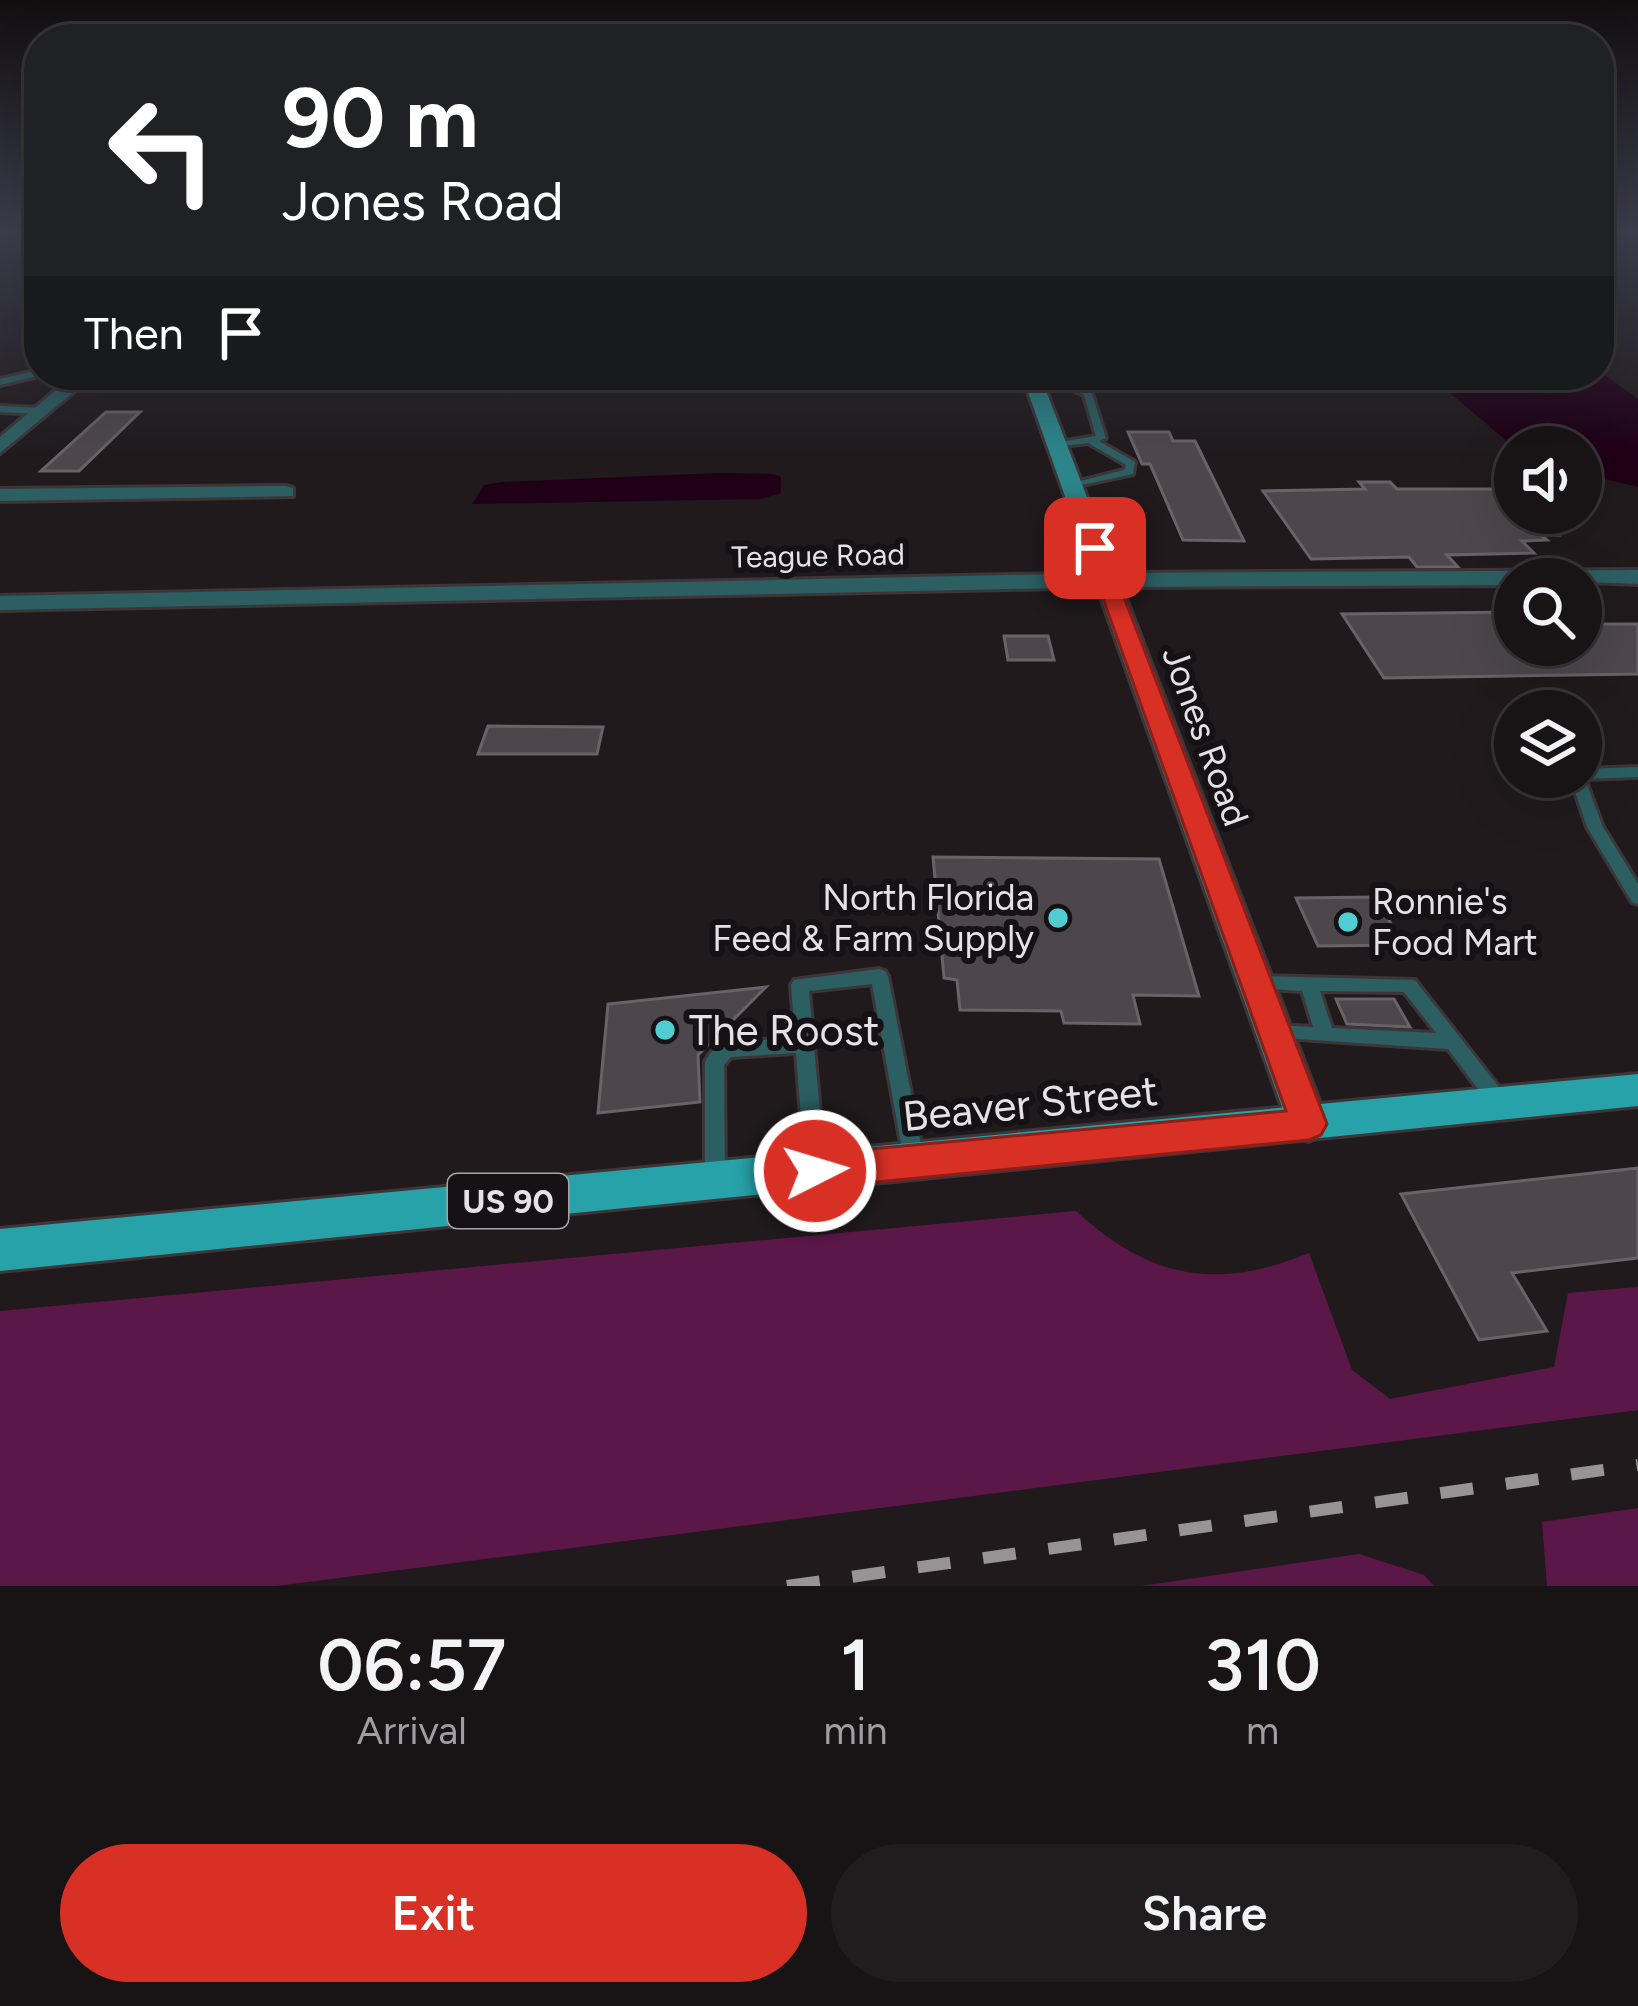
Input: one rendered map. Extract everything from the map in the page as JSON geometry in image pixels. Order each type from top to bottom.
[{"type":"main road","name":"Beaver Street","points":[[0,1250],[1638,1090]]},
{"type":"street","points":[[0,446],[67,390]]},
{"type":"street","name":"Jones Road","points":[[1037,390],[1309,1124]]},
{"type":"street","points":[[0,495],[286,492]]},
{"type":"street","name":"Teague Road","points":[[0,603],[1107,580],[1638,577]]},
{"type":"lane","points":[[1057,445],[1101,438],[1088,393],[1082,390]]},
{"type":"lane","points":[[0,409],[41,412]]},
{"type":"lane","points":[[1072,486],[1129,472],[1131,464],[1125,457],[1091,441]]},
{"type":"lane","points":[[1602,774],[1638,772]]},
{"type":"lane","points":[[1586,798],[1595,826],[1638,898]]},
{"type":"lane","points":[[815,1171],[800,985],[879,976],[915,1162]]},
{"type":"lane","points":[[1256,983],[1409,985],[1501,1104]]},
{"type":"lane","points":[[1308,983],[1325,1034]]},
{"type":"lane","points":[[1275,1032],[1453,1042]]},
{"type":"lane","points":[[716,1181],[714,1062],[726,1050],[805,1045]]},
{"type":"shaded area","points":[[1614,382],[1638,399],[1638,487],[1602,478],[1602,426],[1494,426],[1494,430],[1446,390],[1614,390]]},
{"type":"shaded area","points":[[774,474],[781,477],[781,493],[760,499],[472,504],[484,485],[502,482]]},
{"type":"shaded area","points":[[1076,1211],[1131,1252],[1186,1272],[1244,1272],[1309,1253],[1352,1370],[1390,1399],[1554,1367],[1568,1293],[1638,1287],[1638,1410],[277,1586],[0,1586],[0,1311]]},
{"type":"shaded area","points":[[1638,1508],[1638,1586],[1547,1586],[1542,1522]]},
{"type":"shaded area","points":[[1359,1554],[1424,1575],[1434,1586],[1141,1586]]},
{"type":"building","points":[[106,412],[140,412],[79,471],[41,471]]},
{"type":"building","points":[[1128,432],[1169,432],[1173,441],[1195,441],[1244,541],[1183,540],[1150,464],[1142,464]]},
{"type":"building","points":[[1359,482],[1390,482],[1397,489],[1494,489],[1494,534],[1558,535],[1522,541],[1534,553],[1447,555],[1458,567],[1417,567],[1409,557],[1311,559],[1263,491],[1365,489]]},
{"type":"building","points":[[1494,612],[1494,666],[1602,666],[1602,624],[1638,624],[1638,674],[1384,678],[1342,614]]},
{"type":"building","points":[[1004,636],[1048,636],[1054,660],[1008,660]]},
{"type":"building","points":[[488,726],[603,727],[597,754],[478,754]]},
{"type":"building","name":"North Florida Feed & Farm Supply","points":[[933,857],[1159,859],[1199,996],[1133,995],[1140,1024],[1064,1023],[1061,1011],[960,1010],[957,980],[944,978]]},
{"type":"building","name":"Ronnie's Food Mart","points":[[1377,897],[1402,945],[1318,946],[1296,898]]},
{"type":"building","name":"The Roost","points":[[766,987],[698,1055],[700,1102],[598,1113],[608,1004]]},
{"type":"building","name":"Ronnie's Food Mart","points":[[1336,999],[1394,999],[1410,1027],[1347,1024]]},
{"type":"building","points":[[1638,1168],[1638,1258],[1512,1273],[1547,1331],[1479,1340],[1401,1194]]},
{"type":"railway","points":[[787,1586],[1638,1465]]},
{"type":"place","name":"North Florida Feed & Farm Supply","points":[[1058,918]]},
{"type":"place","name":"Ronnie's Food Mart","points":[[1348,922]]},
{"type":"place","name":"The Roost","points":[[665,1030]]},
{"type":"route","points":[[815,1171],[1309,1124],[1095,548]]}]
